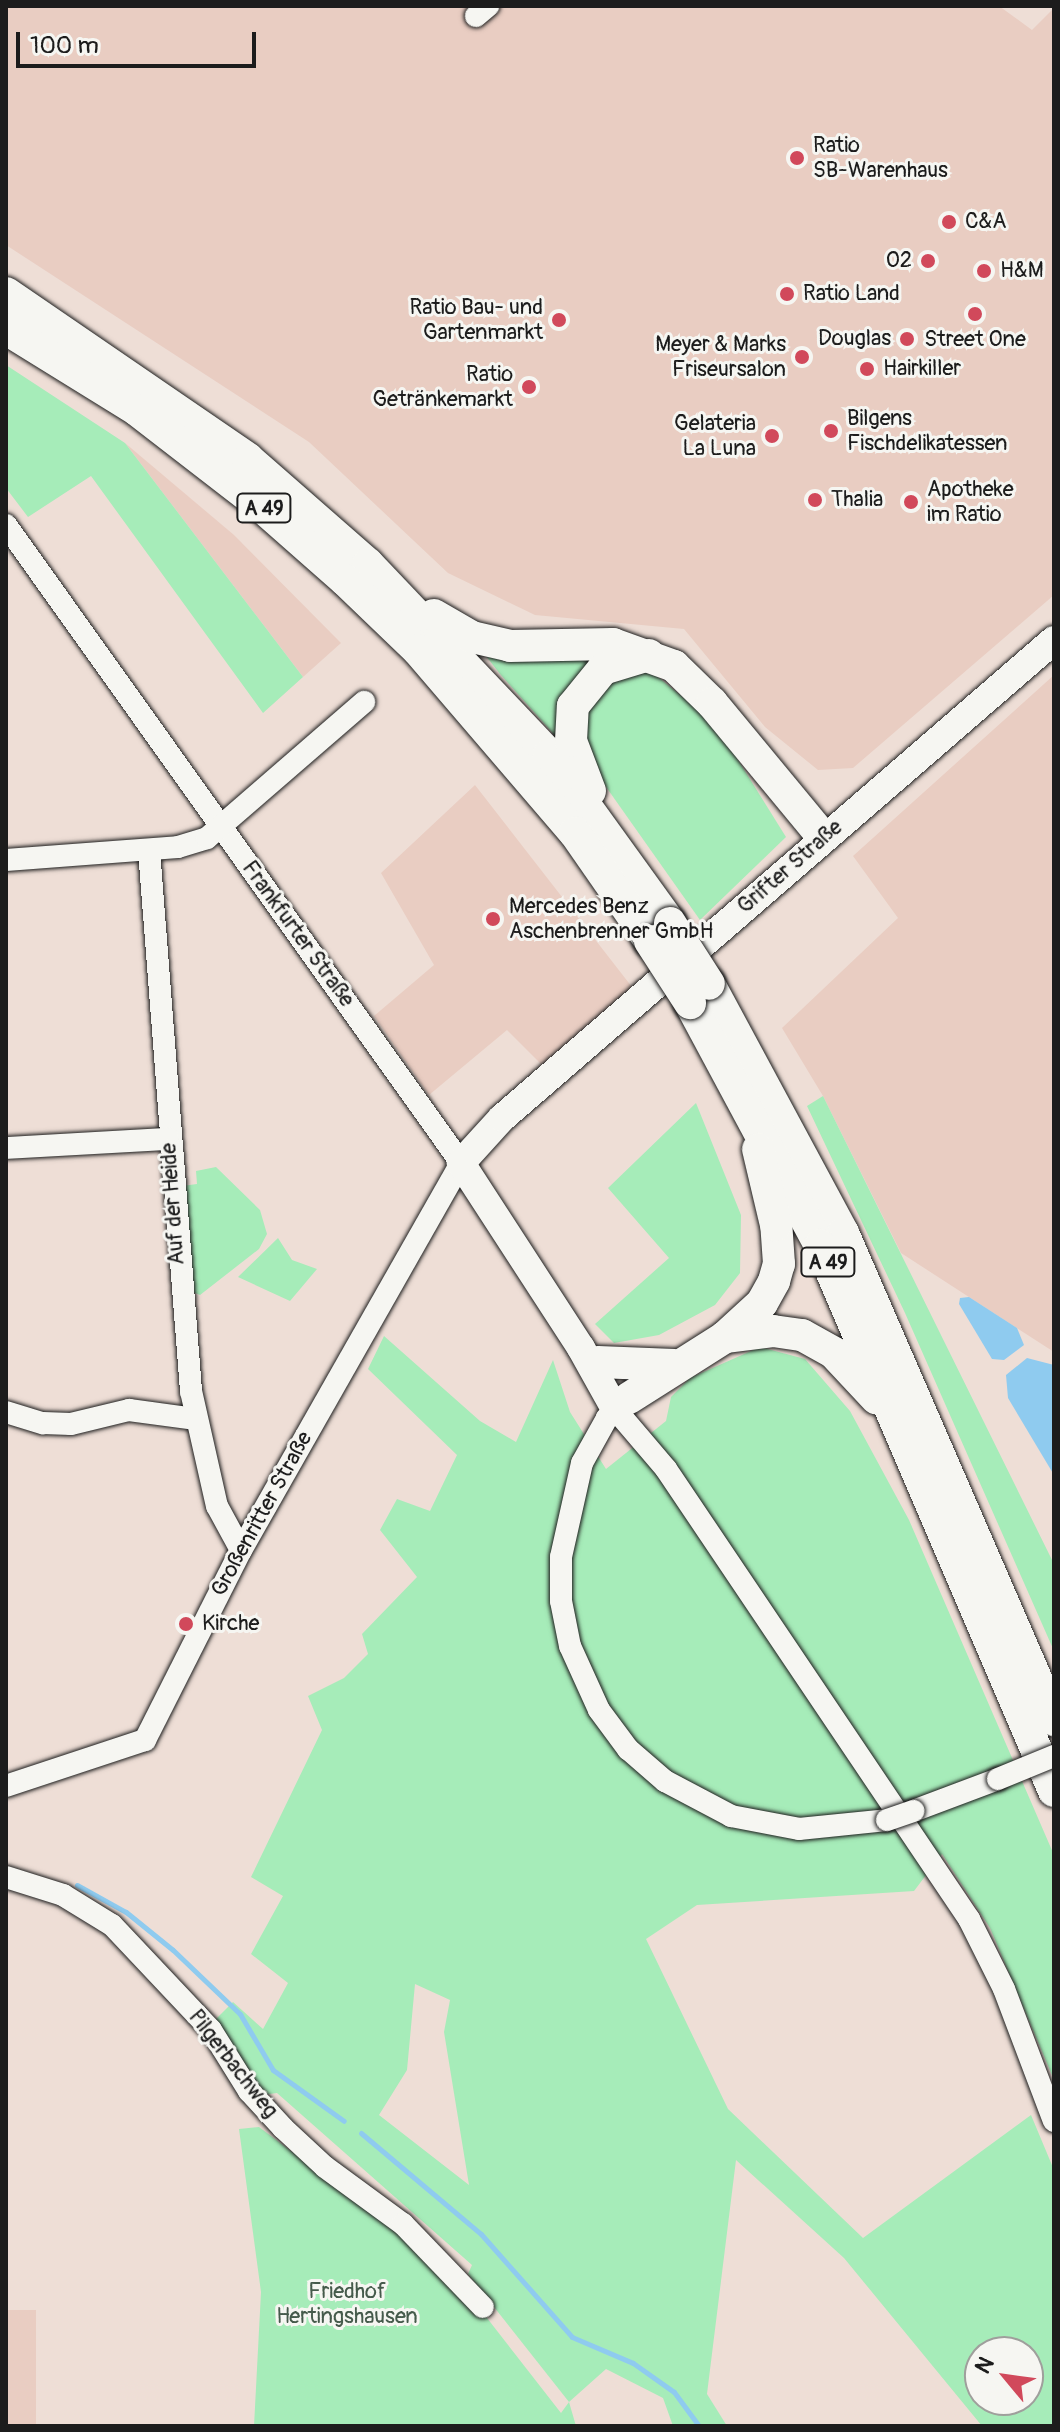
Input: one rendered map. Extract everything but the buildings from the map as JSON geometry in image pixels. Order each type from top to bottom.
[{"type":"highway","name":"A 49","points":[[6,293],[248,459],[368,564],[490,689],[618,844],[660,932],[700,994],[741,1092],[820,1245],[1054,1791]]},
{"type":"highway","name":"A 49","points":[[6,329],[137,410],[261,506],[345,580],[418,650],[660,932]]},
{"type":"highway","points":[[368,564],[440,619],[472,637],[510,646],[599,643],[651,655],[697,687],[823,837]]},
{"type":"highway","points":[[618,844],[576,759],[571,718],[595,675],[615,662],[651,655]]},
{"type":"highway","name":"A 49","points":[[700,994],[745,1042],[843,1233],[1054,1720]]},
{"type":"highway","points":[[622,1404],[674,1365],[725,1337],[762,1303],[779,1264],[776,1225],[741,1092]]},
{"type":"highway","points":[[725,1337],[773,1331],[817,1342],[869,1388],[903,1437]]},
{"type":"highway","points":[[590,1355],[674,1365]]},
{"type":"main road","name":"Grifter Straße","points":[[461,1163],[502,1118],[1054,640]]},
{"type":"main road","name":"Frankfurter Straße","points":[[461,1163],[622,1404]]},
{"type":"street","name":"Frankfurter Straße","points":[[6,525],[461,1163]]},
{"type":"street","points":[[6,860],[149,850],[207,838],[364,702]]},
{"type":"street","name":"Auf der Heide","points":[[149,850],[180,1304],[196,1419],[217,1506],[241,1550]]},
{"type":"street","points":[[6,1148],[168,1139]]},
{"type":"street","name":"Großenritter Straße","points":[[6,1786],[145,1740],[241,1550],[461,1163]]},
{"type":"street","points":[[1054,1756],[998,1779],[913,1811],[887,1820],[799,1829],[731,1816],[665,1781],[628,1749],[599,1710],[570,1646],[561,1601],[561,1557],[575,1480],[622,1404],[666,1469],[969,1919],[1004,1989],[1054,2121]]},
{"type":"street","points":[[6,1412],[43,1423],[71,1424],[129,1410],[196,1419]]},
{"type":"street","name":"Pilgerbachweg","points":[[6,1877],[63,1895],[112,1925],[211,2030],[249,2091],[283,2128],[325,2167],[403,2224],[483,2307]]},
{"type":"shaded area","points":[[6,6],[999,6],[1032,30],[1054,8],[1054,595],[853,768],[818,770],[765,727],[684,629],[535,615],[448,573],[309,442],[6,245]]},
{"type":"shaded area","points":[[125,443],[234,535],[341,643],[303,677]]},
{"type":"shaded area","points":[[1054,675],[1054,1352],[901,1253],[823,1096],[782,1028],[898,918],[853,856]]},
{"type":"shaded area","name":"Mercedes Benz Aschenbrenner GmbH","points":[[475,785],[632,987],[543,1066],[507,1030],[429,1095],[374,1016],[434,965],[381,873]]},
{"type":"shaded area","points":[[6,2310],[36,2310],[36,2426],[6,2426]]},
{"type":"green space","points":[[6,365],[125,443],[303,677],[263,713],[91,476],[28,517],[6,488]]},
{"type":"green space","points":[[479,647],[609,650],[566,748],[500,674]]},
{"type":"green space","points":[[630,670],[653,673],[715,723],[786,837],[700,920],[592,767],[580,736],[584,704],[603,680]]},
{"type":"green space","points":[[823,1096],[1054,1564],[1054,1651],[905,1313],[807,1106]]},
{"type":"green space","points":[[696,1103],[741,1215],[740,1273],[715,1305],[659,1335],[614,1343],[595,1324],[669,1258],[608,1188]]},
{"type":"green space","points":[[216,1167],[260,1210],[267,1234],[259,1249],[200,1295],[190,1291],[182,1186],[197,1184],[196,1171]]},
{"type":"green space","points":[[278,1238],[292,1260],[317,1269],[290,1301],[238,1277]]},
{"type":"green space","points":[[384,1336],[480,1421],[516,1442],[553,1360],[570,1412],[606,1469],[666,1421],[671,1397],[690,1378],[760,1347],[805,1359],[850,1411],[909,1520],[1054,1855],[1054,2080],[990,1928],[942,1854],[914,1891],[697,1905],[646,1939],[728,2109],[863,2238],[1031,2115],[1054,2170],[1054,2426],[982,2426],[974,2416],[1044,2416],[1044,2336],[964,2336],[964,2404],[844,2258],[736,2160],[707,2394],[727,2426],[673,2426],[663,2398],[606,2369],[569,2402],[468,2274],[472,2265],[277,2093],[262,2095],[214,2021],[233,2002],[263,2029],[288,1983],[251,1954],[283,1896],[251,1877],[322,1730],[308,1696],[344,1678],[368,1654],[362,1634],[417,1577],[380,1530],[397,1499],[430,1511],[457,1455],[368,1369]],"holes":[[[415,1984],[450,2000],[444,2032],[469,2185],[379,2115],[407,2070]]]},
{"type":"green space","name":"Friedhof Hertingshausen","points":[[259,2127],[391,2226],[480,2309],[561,2413],[569,2402],[576,2426],[254,2426],[261,2292],[239,2129]]},
{"type":"water","points":[[969,1297],[1017,1328],[1024,1345],[1004,1360],[992,1359],[959,1304],[960,1298]]},
{"type":"water","points":[[1027,1358],[1054,1365],[1054,1475],[1008,1398],[1006,1375]]},
{"type":"waterway","points":[[77,1885],[126,1912],[173,1950],[240,2014],[273,2070],[344,2121]]},
{"type":"waterway","points":[[361,2133],[481,2234],[572,2337],[633,2363],[674,2392],[699,2426]]},
{"type":"place","name":"Ratio SB-Warenhaus","points":[[797,158]]},
{"type":"place","name":"C&A","points":[[949,222]]},
{"type":"place","name":"O2","points":[[928,261]]},
{"type":"place","name":"H&M","points":[[984,271]]},
{"type":"place","name":"Ratio Land","points":[[787,294]]},
{"type":"place","name":"Street One","points":[[975,314]]},
{"type":"place","name":"Ratio Bau- und Gartenmarkt","points":[[559,320]]},
{"type":"place","name":"Douglas","points":[[907,339]]},
{"type":"place","name":"Meyer & Marks Friseursalon","points":[[802,357]]},
{"type":"place","name":"Hairkiller","points":[[867,369]]},
{"type":"place","name":"Ratio Getränkemarkt","points":[[529,387]]},
{"type":"place","name":"Bilgens Fischdelikatessen","points":[[831,431]]},
{"type":"place","name":"Gelateria La Luna","points":[[772,436]]},
{"type":"place","name":"Thalia","points":[[815,500]]},
{"type":"place","name":"Apotheke im Ratio","points":[[911,502]]},
{"type":"place","name":"Mercedes Benz Aschenbrenner GmbH","points":[[493,919]]},
{"type":"place","name":"Kirche","points":[[186,1624]]}]
